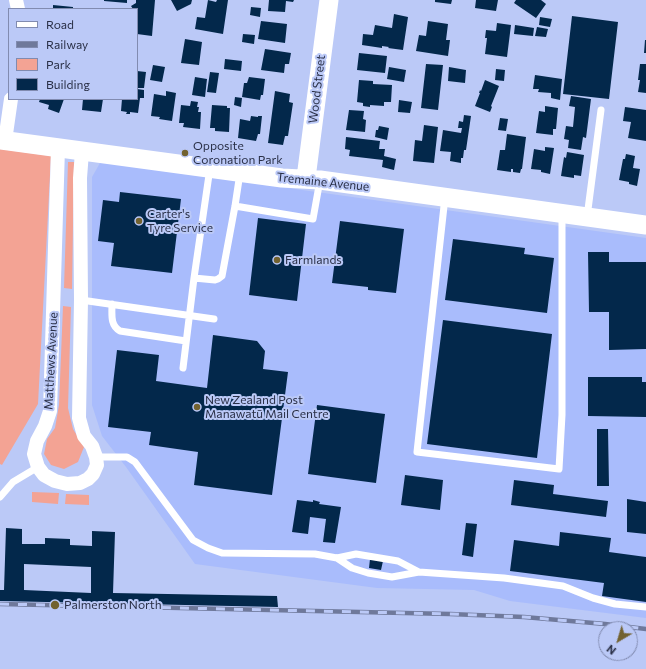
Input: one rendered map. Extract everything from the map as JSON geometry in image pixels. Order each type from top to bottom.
[{"type":"main road","name":"Wood Street","points":[[313,179],[329,0]]},
{"type":"main road","name":"Tremaine Avenue","points":[[3,140],[82,152],[282,178],[313,179],[646,225]]},
{"type":"street","points":[[3,140],[11,100]]},
{"type":"street","name":"Matthews Avenue","points":[[38,467],[34,454],[37,441],[45,426],[50,411],[58,148]]},
{"type":"street","points":[[38,467],[44,475],[55,481],[67,484],[80,483],[88,479],[93,474],[97,465],[92,446],[84,436],[79,418],[81,300],[80,178],[82,152]]},
{"type":"lane","points":[[587,217],[601,110]]},
{"type":"lane","points":[[182,368],[210,168]]},
{"type":"lane","points":[[194,278],[215,280],[221,278],[236,206],[240,172]]},
{"type":"lane","points":[[236,206],[313,219],[313,179]]},
{"type":"lane","points":[[445,197],[417,452],[559,469],[562,415],[562,213]]},
{"type":"lane","points":[[81,300],[214,319]]},
{"type":"lane","points":[[112,304],[113,324],[115,328],[120,331],[186,341]]},
{"type":"lane","points":[[96,457],[128,457],[135,462],[193,540],[222,553],[315,554],[337,558],[356,554],[398,561],[419,572]]},
{"type":"lane","points":[[0,497],[13,482],[38,467]]},
{"type":"lane","points":[[337,558],[352,568],[368,573],[392,577],[419,572],[504,578],[563,586],[593,598],[615,604],[646,607]]},
{"type":"shaded area","points":[[100,163],[109,163],[646,238],[646,618],[510,601],[474,590],[377,588],[195,564],[102,436],[92,405],[92,177]]},
{"type":"green space","points":[[0,149],[51,156],[38,404],[2,465],[0,464]]},
{"type":"green space","points":[[68,162],[74,162],[72,289],[64,288]]},
{"type":"green space","points":[[63,306],[71,307],[68,408],[73,429],[84,447],[78,462],[64,469],[51,465],[44,454],[47,439],[55,428],[59,405]]},
{"type":"green space","points":[[32,492],[59,493],[58,504],[32,502]]},
{"type":"green space","points":[[66,494],[89,495],[89,505],[65,504]]},
{"type":"building","points":[[127,0],[127,3],[104,1]]},
{"type":"building","points":[[136,0],[155,0],[152,36],[138,34],[138,8],[132,8],[131,6],[136,3]]},
{"type":"building","points":[[171,0],[192,0],[191,4],[177,11]]},
{"type":"building","points":[[208,0],[216,2],[217,0],[228,0],[223,34],[195,29],[197,17],[205,18]]},
{"type":"building","points":[[269,0],[294,0],[293,2],[286,1],[285,12],[268,11]]},
{"type":"building","points":[[435,0],[452,0],[451,4],[435,2]]},
{"type":"building","points":[[476,0],[498,0],[496,11],[475,8]]},
{"type":"building","points":[[516,0],[541,0],[546,4],[536,18],[514,3]]},
{"type":"building","points":[[53,5],[73,7],[73,8],[53,8]]},
{"type":"building","points":[[251,7],[261,8],[260,17],[250,15]]},
{"type":"building","points":[[394,14],[408,17],[403,50],[382,46],[382,48],[362,45],[363,34],[373,35],[375,25],[392,28]]},
{"type":"building","points":[[572,16],[618,22],[609,99],[563,94]]},
{"type":"building","points":[[540,17],[552,19],[550,27],[539,25]]},
{"type":"building","points":[[261,21],[287,24],[285,43],[258,39]]},
{"type":"building","points":[[428,21],[448,24],[446,40],[450,40],[448,56],[416,51],[419,35],[426,36]]},
{"type":"building","points":[[497,23],[511,25],[507,57],[485,54],[487,38],[485,38],[486,30],[496,31]]},
{"type":"building","points":[[515,25],[534,28],[533,36],[514,34]]},
{"type":"building","points":[[537,27],[548,29],[546,37],[535,36]]},
{"type":"building","points":[[243,34],[255,35],[254,44],[242,42]]},
{"type":"building","points":[[185,39],[202,42],[199,65],[181,63]]},
{"type":"building","points":[[645,40],[646,53],[644,53]]},
{"type":"building","points":[[265,49],[291,53],[289,64],[285,64],[284,73],[261,70]]},
{"type":"building","points":[[359,53],[387,56],[385,73],[357,70]]},
{"type":"building","points":[[225,59],[242,61],[241,71],[224,69]]},
{"type":"building","points":[[426,64],[443,65],[438,110],[421,108]]},
{"type":"building","points":[[640,64],[646,64],[646,93],[638,92]]},
{"type":"building","points":[[153,65],[165,67],[162,82],[150,80]]},
{"type":"building","points":[[389,67],[406,70],[404,82],[387,79]]},
{"type":"building","points":[[449,67],[466,70],[465,83],[448,81]]},
{"type":"building","points":[[496,69],[505,70],[504,81],[495,80]]},
{"type":"building","points":[[138,71],[146,72],[144,88],[138,88]]},
{"type":"building","points":[[210,72],[219,73],[216,93],[207,92]]},
{"type":"building","points":[[535,75],[562,79],[560,100],[551,98],[551,93],[538,92],[539,89],[533,89]]},
{"type":"building","points":[[195,77],[207,79],[205,97],[192,95]]},
{"type":"building","points":[[249,77],[265,79],[263,95],[261,95],[260,100],[242,97],[244,83],[247,83]]},
{"type":"building","points":[[359,80],[373,81],[373,84],[392,85],[391,102],[384,102],[384,106],[370,105],[370,107],[363,106],[363,103],[357,102]]},
{"type":"building","points":[[485,80],[499,86],[490,112],[475,106]]},
{"type":"building","points":[[138,89],[144,90],[144,98],[140,98],[138,113],[130,112],[130,114],[126,114],[127,112],[121,111],[122,100],[138,100]]},
{"type":"building","points":[[166,91],[176,93],[172,121],[151,116],[154,94],[166,96]]},
{"type":"building","points":[[275,91],[290,94],[289,102],[293,103],[288,136],[285,136],[283,145],[268,143]]},
{"type":"building","points":[[571,96],[591,99],[586,138],[583,137],[581,150],[568,148],[569,140],[564,139],[566,126],[573,127],[575,107],[569,106]]},
{"type":"building","points":[[235,97],[242,98],[241,107],[234,105]]},
{"type":"building","points":[[40,100],[64,100],[59,113],[48,109],[49,105],[39,102]]},
{"type":"building","points":[[83,100],[103,100],[101,112],[82,110]]},
{"type":"building","points":[[399,100],[412,102],[410,113],[398,112]]},
{"type":"building","points":[[191,101],[198,102],[198,112],[201,112],[200,129],[183,127],[184,123],[179,123],[181,105],[190,106]]},
{"type":"building","points":[[212,105],[227,106],[227,108],[230,108],[229,132],[215,131],[215,128],[210,128]]},
{"type":"building","points":[[545,106],[558,108],[556,129],[553,129],[553,135],[536,133],[539,111],[545,112]]},
{"type":"building","points":[[625,107],[646,110],[646,141],[628,138],[631,122],[623,121]]},
{"type":"building","points":[[349,110],[364,111],[363,119],[366,120],[365,132],[346,130]]},
{"type":"building","points":[[464,115],[471,116],[466,150],[464,150],[461,163],[450,161],[451,152],[440,151],[443,130],[461,133],[462,128],[458,128],[459,121],[463,122]]},
{"type":"building","points":[[251,116],[262,116],[260,134],[258,134],[256,141],[238,138],[240,119],[250,121]]},
{"type":"building","points":[[500,118],[508,119],[506,131],[498,130]]},
{"type":"building","points":[[424,125],[438,127],[434,163],[413,161],[415,140],[422,141]]},
{"type":"building","points":[[379,126],[389,128],[387,140],[375,137],[376,130],[378,130]]},
{"type":"building","points":[[507,134],[526,137],[522,169],[520,173],[513,172],[513,169],[511,169],[511,172],[497,170],[500,150],[505,150]]},
{"type":"building","points":[[346,137],[380,141],[379,149],[385,149],[384,156],[396,159],[394,170],[382,167],[383,160],[349,156],[350,150],[345,149]]},
{"type":"building","points":[[545,147],[554,148],[550,174],[541,172],[541,170],[531,169],[534,149],[545,151]]},
{"type":"building","points":[[567,152],[584,155],[581,176],[574,175],[574,178],[561,176],[564,157],[566,158]]},
{"type":"building","points":[[626,154],[635,156],[633,168],[640,169],[637,186],[629,184],[629,182],[619,180],[623,159],[625,159]]},
{"type":"building","name":"Carter's Tyre Service","points":[[120,192],[181,199],[172,273],[111,266],[114,243],[98,241],[103,200],[119,202]]},
{"type":"building","name":"Farmlands","points":[[258,218],[306,224],[297,301],[249,295]]},
{"type":"building","points":[[340,221],[404,229],[396,293],[368,290],[368,287],[332,283]]},
{"type":"building","points":[[453,239],[525,248],[524,254],[554,258],[547,313],[445,300]]},
{"type":"building","points":[[588,252],[609,252],[609,262],[646,262],[646,349],[609,350],[609,312],[589,312]]},
{"type":"building","points":[[443,320],[552,334],[537,458],[427,444]]},
{"type":"building","name":"New Zealand Post Manawatū Mail Centre","points":[[213,335],[257,341],[265,351],[263,369],[288,372],[272,495],[194,485],[198,452],[149,445],[151,432],[108,427],[117,350],[159,355],[156,381],[207,388]]},
{"type":"building","points":[[588,377],[642,377],[642,382],[646,382],[646,417],[588,416]]},
{"type":"building","points":[[317,405],[385,414],[376,483],[308,474]]},
{"type":"building","points":[[597,429],[608,429],[609,486],[597,486]]},
{"type":"building","points":[[405,475],[443,480],[440,510],[401,505]]},
{"type":"building","points":[[514,480],[554,485],[553,494],[608,501],[606,517],[511,505]]},
{"type":"building","points":[[627,499],[646,502],[646,534],[627,532]]},
{"type":"building","points":[[297,500],[313,502],[313,500],[320,502],[319,504],[341,507],[335,543],[323,542],[326,519],[310,517],[308,534],[292,532]]},
{"type":"building","points":[[466,523],[477,524],[473,557],[462,555]]},
{"type":"building","name":"Palmerston North","points":[[6,528],[22,529],[22,544],[45,544],[45,538],[70,539],[70,545],[92,546],[92,531],[115,532],[113,593],[277,596],[278,607],[0,601],[0,590],[4,590]],"holes":[[[24,564],[91,567],[91,593],[24,590]]]},
{"type":"building","points":[[560,532],[611,538],[609,552],[646,557],[646,602],[602,596],[604,583],[510,571],[514,540],[559,546]]},
{"type":"building","points":[[370,559],[383,561],[381,570],[369,568]]},
{"type":"railway","points":[[0,604],[450,614],[524,617],[646,629]]},
{"type":"place","name":"Opposite Coronation Park","points":[[185,153]]},
{"type":"place","name":"Carter's Tyre Service","points":[[139,221]]},
{"type":"place","name":"Farmlands","points":[[277,260]]},
{"type":"place","name":"New Zealand Post Manawatū Mail Centre","points":[[197,407]]},
{"type":"place","name":"Palmerston North","points":[[55,605]]}]
